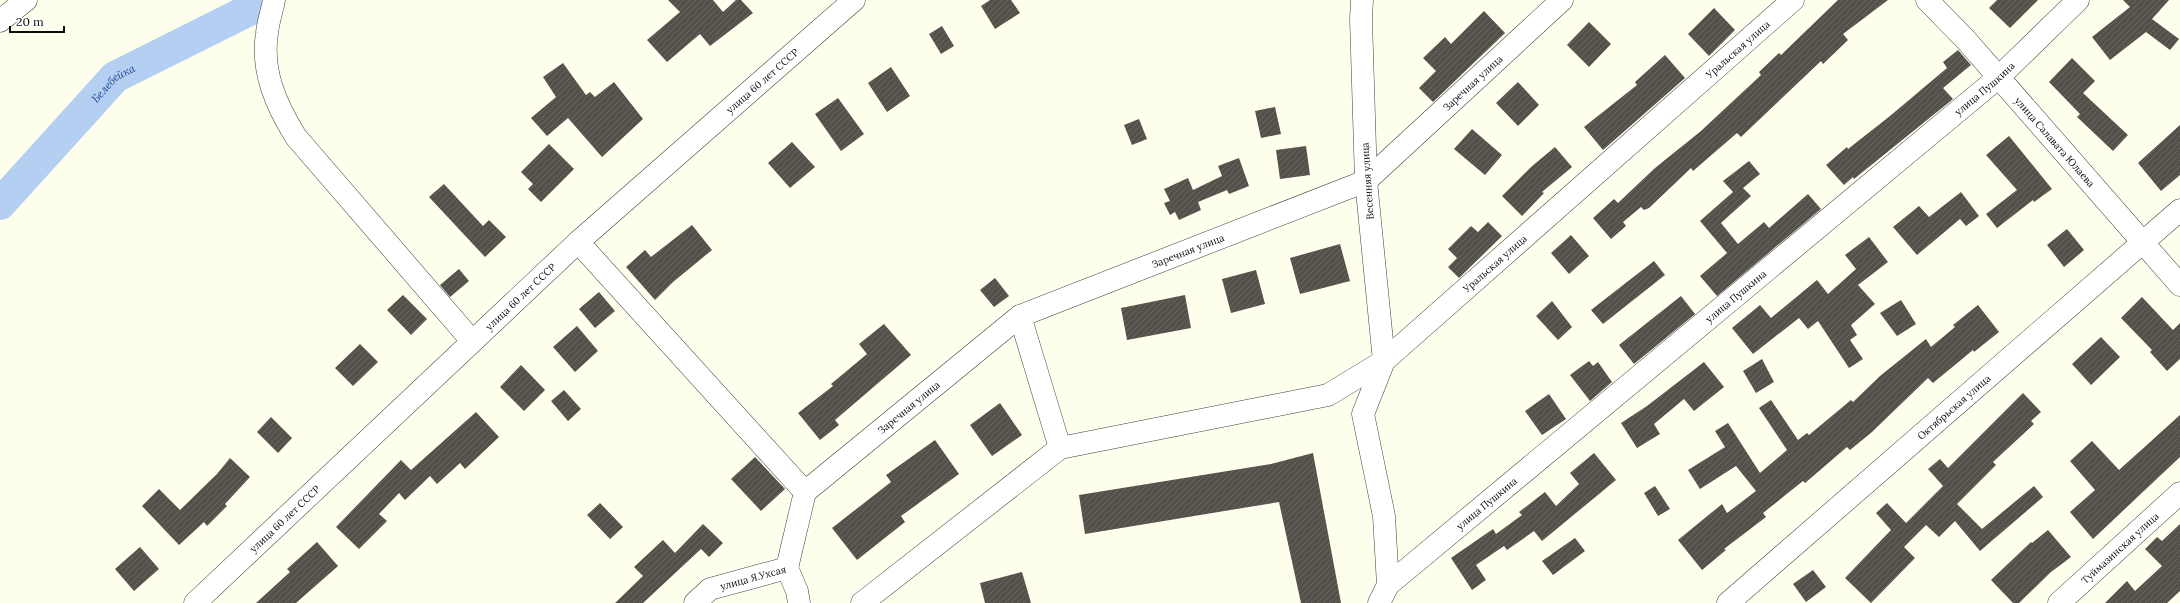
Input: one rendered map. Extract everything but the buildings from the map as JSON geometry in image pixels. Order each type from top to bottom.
[{"type":"street","points":[[0,21],[26,0]]},
{"type":"street","points":[[274,0],[267,33],[266,64],[273,94],[282,114],[296,137],[472,341]]},
{"type":"street","name":"улица 60 лет СССР","points":[[195,603],[578,242],[854,0]]},
{"type":"street","name":"Весенняя улица","points":[[1362,0],[1360,19],[1366,181],[1384,361]]},
{"type":"street","name":"Заречная улица","points":[[805,492],[1020,316],[1366,181],[1562,0]]},
{"type":"street","name":"Уральская улица","points":[[1384,594],[1384,516],[1363,414],[1384,361],[1793,0]]},
{"type":"street","name":"улица Салавата Юлаева","points":[[1927,0],[1999,77],[2180,285]]},
{"type":"street","name":"улица Пушкина","points":[[1384,594],[1999,77],[2078,0]]},
{"type":"street","name":"Октябрьская улица","points":[[1728,603],[2143,244],[2180,210]]},
{"type":"street","points":[[578,242],[805,492]]},
{"type":"street","points":[[1020,316],[1060,448]]},
{"type":"street","points":[[862,603],[1060,448],[1328,395],[1384,361]]},
{"type":"street","name":"улица Я.Ухсая","points":[[695,603],[710,589],[787,568],[805,492]]},
{"type":"street","name":"Туймазинская улица","points":[[2059,603],[2180,493]]},
{"type":"street","points":[[787,568],[797,590],[799,603]]},
{"type":"waterway","name":"Белебейка","points":[[0,204],[115,77],[259,5]]}]
